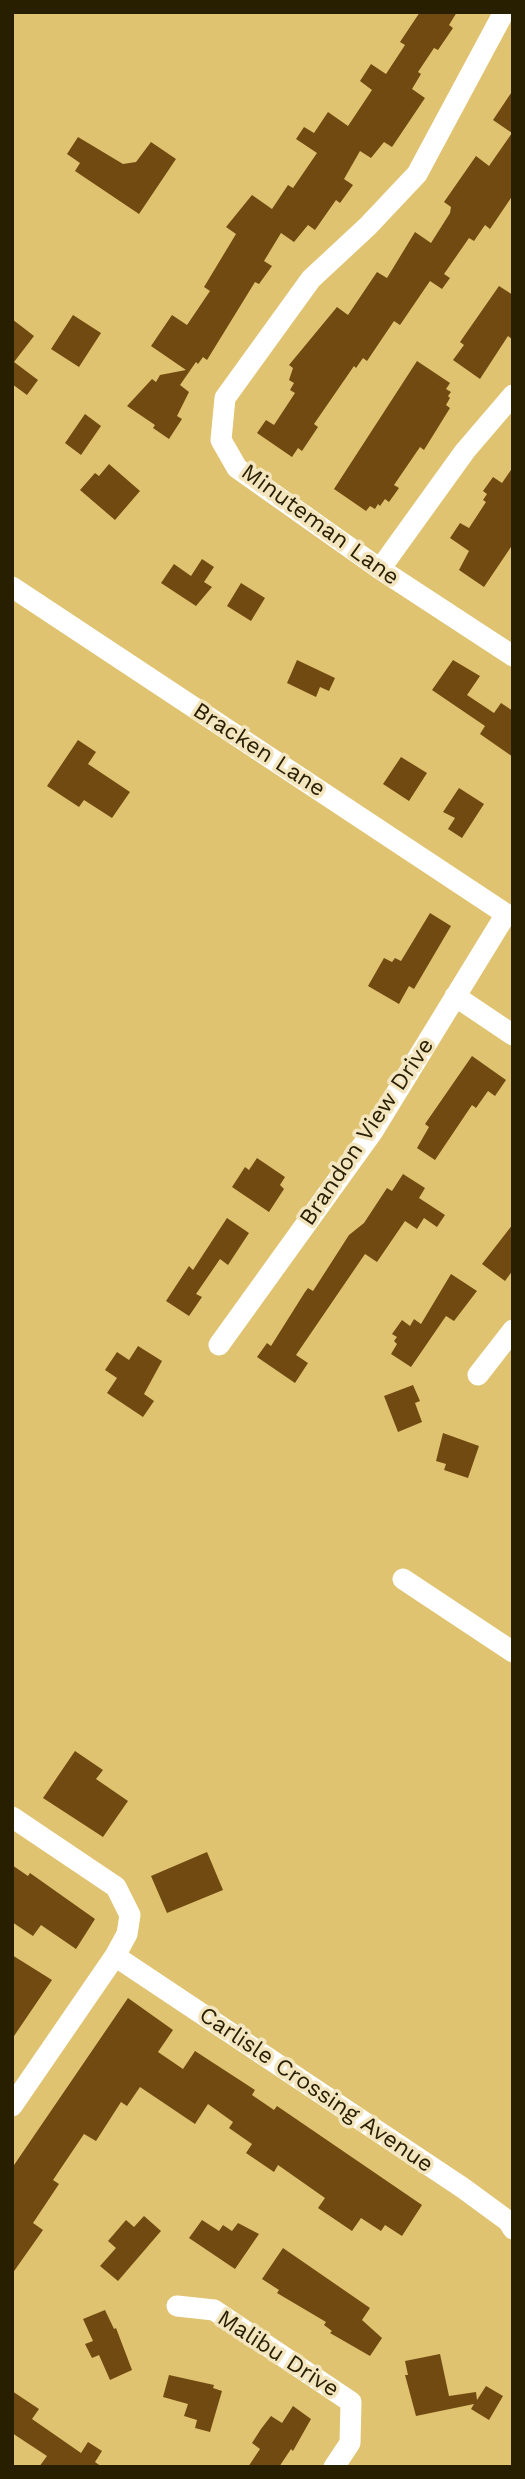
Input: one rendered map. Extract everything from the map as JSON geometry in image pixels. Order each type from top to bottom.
[{"type":"street","name":"Minuteman Lane","points":[[504,12],[417,174],[368,226],[312,279],[225,398],[221,440],[237,468],[380,569],[513,656]]},
{"type":"street","points":[[380,569],[465,451],[513,396]]},
{"type":"street","name":"Bracken Lane","points":[[12,587],[506,914]]},
{"type":"street","name":"Brandon View Drive","points":[[219,1345],[358,1152],[506,914]]},
{"type":"street","points":[[455,996],[513,1034]]},
{"type":"street","points":[[478,1375],[513,1330]]},
{"type":"street","points":[[403,1579],[513,1652]]},
{"type":"street","points":[[12,1817],[116,1887],[130,1915],[127,1934],[115,1956],[12,2106]]},
{"type":"street","name":"Carlisle Crossing Avenue","points":[[115,1956],[464,2188],[508,2221],[513,2229]]},
{"type":"street","name":"Malibu Drive","points":[[177,2306],[214,2310],[351,2402],[350,2443],[334,2467]]},
{"type":"building","points":[[420,12],[457,12],[449,25],[453,28],[438,50],[434,48],[418,72],[421,74],[412,89],[425,98],[392,147],[384,142],[371,158],[360,151],[344,179],[353,185],[340,203],[336,200],[315,230],[308,225],[294,242],[281,233],[264,261],[272,266],[259,284],[255,282],[207,360],[203,357],[198,364],[196,362],[180,385],[189,392],[177,416],[182,419],[169,439],[153,428],[155,425],[127,406],[152,379],[156,382],[160,375],[186,370],[151,346],[172,315],[187,325],[210,291],[204,287],[236,234],[226,227],[252,195],[272,209],[288,185],[293,188],[317,153],[296,139],[304,127],[314,133],[328,112],[348,126],[372,90],[360,81],[371,64],[386,74],[405,45],[400,42]]},
{"type":"building","points":[[513,90],[513,195],[490,229],[485,225],[474,241],[469,238],[444,274],[450,278],[442,289],[430,281],[400,325],[394,321],[367,361],[363,358],[356,368],[354,366],[314,424],[318,427],[302,451],[298,448],[292,457],[257,433],[266,420],[274,425],[295,393],[290,390],[294,383],[289,380],[293,368],[289,365],[337,307],[348,315],[377,272],[387,278],[415,232],[431,243],[450,213],[451,207],[444,202],[476,156],[489,166],[512,133],[493,120]]},
{"type":"building","points":[[78,137],[123,164],[136,162],[151,142],[176,159],[139,214],[75,171],[80,163],[67,154]]},
{"type":"building","points":[[499,286],[513,295],[513,340],[508,336],[480,379],[453,360],[464,345],[460,342]]},
{"type":"building","points":[[73,315],[101,333],[79,367],[51,349]]},
{"type":"building","points":[[12,319],[34,336],[14,362],[38,380],[27,395],[12,384]]},
{"type":"building","points":[[417,361],[450,383],[446,389],[451,392],[446,405],[450,408],[424,450],[420,447],[394,485],[399,488],[389,502],[385,499],[380,506],[378,504],[375,509],[370,506],[366,511],[334,489]]},
{"type":"building","points":[[85,414],[101,426],[81,455],[65,443]]},
{"type":"building","points":[[109,464],[140,491],[115,520],[80,490],[95,473],[99,476]]},
{"type":"building","points":[[513,467],[513,544],[484,587],[459,570],[469,551],[450,538],[460,523],[469,528],[486,502],[483,500],[487,494],[483,491],[493,477],[502,483]]},
{"type":"building","points":[[202,559],[214,567],[204,582],[212,587],[196,606],[161,583],[174,564],[191,576]]},
{"type":"building","points":[[241,583],[265,598],[251,621],[227,606]]},
{"type":"building","points":[[297,660],[335,678],[329,691],[320,687],[316,697],[287,683]]},
{"type":"building","points":[[453,660],[480,676],[467,695],[494,713],[501,703],[513,711],[513,757],[480,734],[485,726],[432,690]]},
{"type":"building","points":[[78,740],[96,752],[88,764],[130,792],[112,818],[84,800],[79,807],[47,786]]},
{"type":"building","points":[[401,757],[427,773],[409,801],[383,784]]},
{"type":"building","points":[[459,788],[484,804],[462,838],[448,829],[455,818],[443,812]]},
{"type":"building","points":[[430,913],[451,926],[414,989],[409,986],[399,1004],[368,986],[384,958],[392,962],[395,958],[401,961]]},
{"type":"building","points":[[472,1056],[506,1080],[495,1096],[488,1091],[476,1108],[472,1105],[435,1160],[417,1148],[429,1127],[425,1124]]},
{"type":"building","points":[[257,1158],[285,1177],[280,1185],[284,1189],[269,1212],[232,1187],[245,1167],[249,1170]]},
{"type":"building","points":[[403,1174],[425,1188],[419,1198],[445,1215],[437,1227],[424,1218],[417,1229],[405,1221],[377,1262],[365,1254],[296,1355],[308,1363],[295,1383],[257,1357],[267,1343],[271,1346],[308,1288],[313,1291],[349,1235],[364,1223],[387,1188],[392,1191]]},
{"type":"building","points":[[227,1218],[249,1233],[228,1265],[220,1259],[196,1294],[202,1297],[189,1316],[166,1301],[189,1266],[193,1270]]},
{"type":"building","points":[[513,1224],[513,1270],[505,1281],[482,1264]]},
{"type":"building","points":[[451,1274],[477,1291],[454,1321],[446,1316],[411,1367],[391,1354],[397,1344],[394,1341],[397,1337],[392,1334],[402,1320],[410,1326],[414,1319],[421,1324]]},
{"type":"building","points":[[138,1346],[162,1361],[144,1394],[154,1401],[143,1417],[107,1393],[117,1378],[105,1370],[117,1352],[129,1360]]},
{"type":"building","points":[[413,1385],[420,1401],[415,1403],[422,1422],[398,1432],[384,1396]]},
{"type":"building","points":[[443,1433],[479,1446],[468,1478],[444,1470],[446,1464],[436,1461]]},
{"type":"building","points":[[75,1751],[103,1770],[96,1779],[128,1801],[103,1837],[43,1798]]},
{"type":"building","points":[[207,1852],[223,1890],[167,1913],[151,1876]]},
{"type":"building","points":[[12,1865],[28,1876],[30,1873],[95,1919],[76,1949],[41,1925],[33,1936],[12,1922]]},
{"type":"building","points":[[12,1955],[52,1980],[12,2039]]},
{"type":"building","points":[[128,1998],[173,2030],[158,2052],[183,2069],[195,2051],[255,2090],[252,2095],[274,2110],[277,2106],[422,2205],[402,2236],[385,2225],[381,2231],[361,2218],[352,2231],[318,2208],[325,2198],[278,2165],[274,2172],[246,2153],[252,2144],[229,2128],[233,2122],[208,2104],[195,2124],[140,2087],[127,2106],[121,2102],[96,2141],[84,2134],[53,2180],[59,2184],[33,2223],[43,2230],[12,2274],[12,2168]]},
{"type":"building","points":[[144,2216],[161,2231],[118,2281],[100,2266],[116,2248],[108,2241],[126,2220],[134,2227]]},
{"type":"building","points":[[202,2220],[219,2231],[223,2225],[232,2231],[238,2223],[259,2234],[235,2269],[189,2238]]},
{"type":"building","points":[[283,2248],[370,2308],[362,2320],[382,2338],[370,2356],[330,2333],[332,2331],[324,2325],[326,2322],[277,2293],[279,2290],[262,2279]]},
{"type":"building","points":[[105,2310],[114,2329],[116,2328],[132,2370],[110,2380],[99,2355],[92,2358],[85,2344],[93,2341],[83,2319]]},
{"type":"building","points":[[440,2354],[449,2396],[476,2392],[477,2400],[486,2386],[503,2396],[489,2420],[471,2409],[474,2404],[416,2416],[405,2375],[408,2375],[405,2361]]},
{"type":"building","points":[[169,2375],[214,2385],[213,2388],[222,2391],[210,2432],[195,2428],[197,2420],[184,2416],[188,2404],[163,2397]]},
{"type":"building","points":[[12,2391],[39,2409],[32,2419],[81,2453],[88,2442],[102,2451],[95,2462],[102,2467],[39,2467],[47,2456],[12,2433]]},
{"type":"building","points":[[293,2406],[311,2419],[293,2451],[291,2449],[279,2467],[248,2467],[260,2449],[252,2443],[261,2429],[271,2416],[282,2423]]}]
